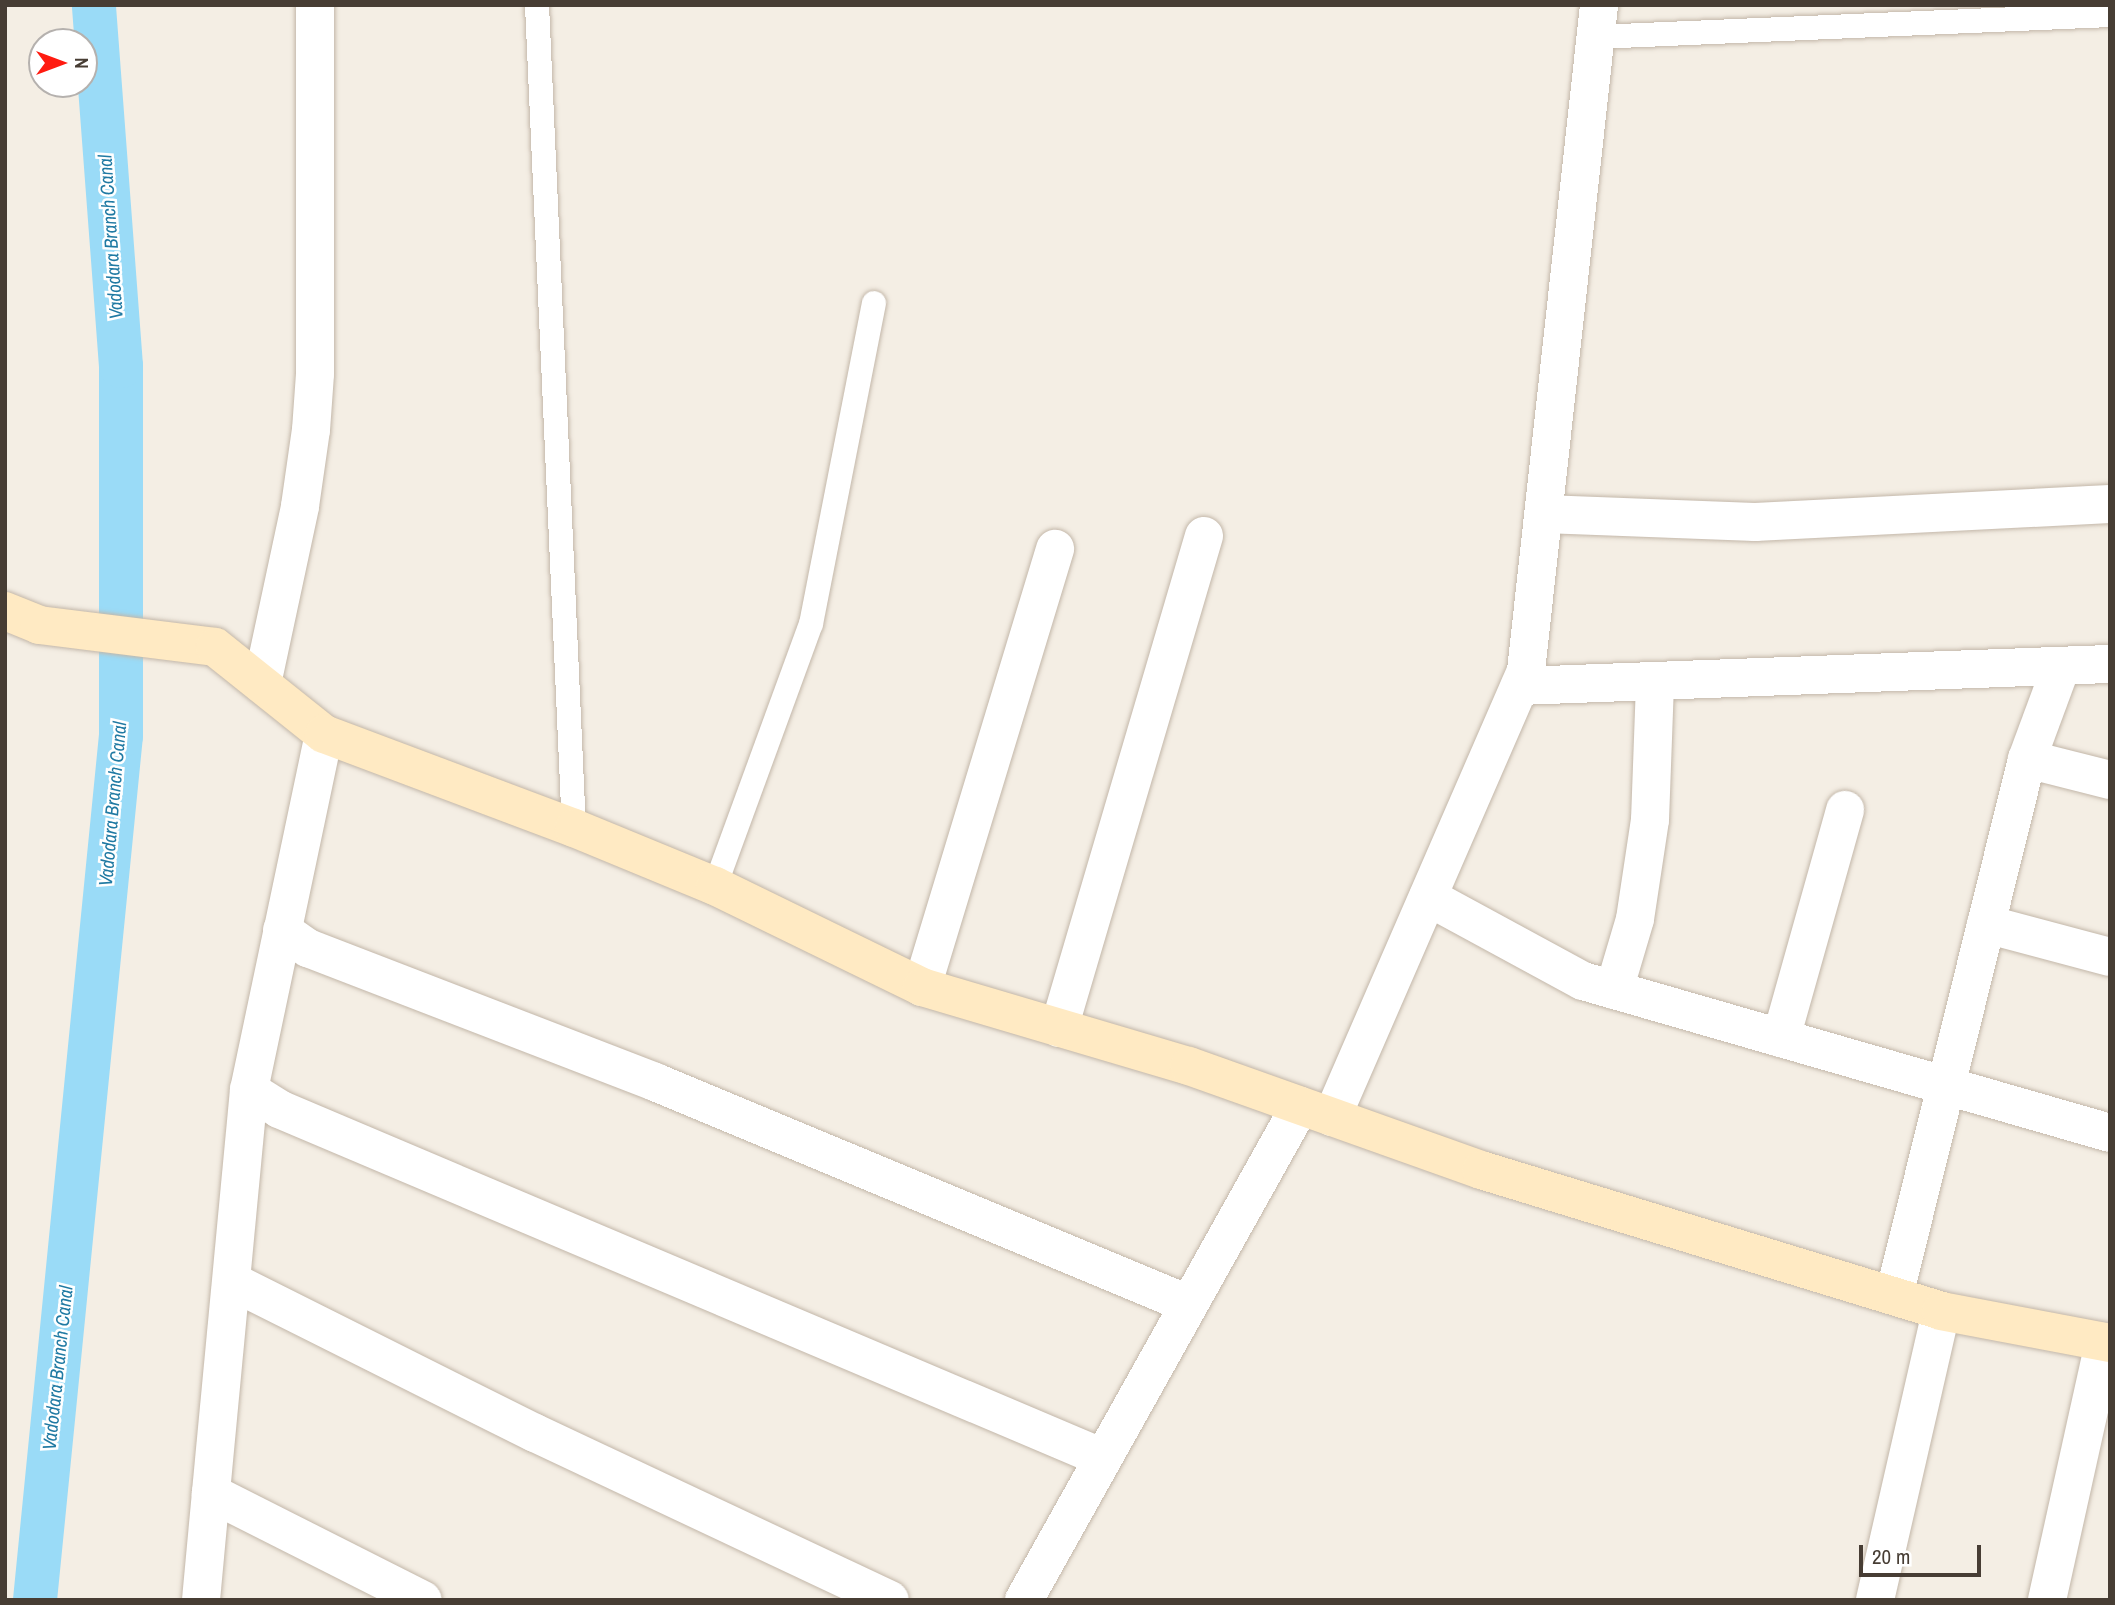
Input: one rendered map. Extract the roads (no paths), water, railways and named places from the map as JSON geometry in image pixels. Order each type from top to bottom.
[{"type":"street","points":[[262,684],[300,506],[311,430],[316,361],[315,5]]},
{"type":"street","points":[[1024,1600],[1188,1304],[1316,1111],[1428,897],[1526,671],[1598,21]]},
{"type":"street","points":[[1544,514],[1755,522],[2110,504]]},
{"type":"street","points":[[1059,1028],[1204,536]]},
{"type":"street","points":[[922,987],[1055,549]]},
{"type":"street","points":[[22,618],[215,647],[324,734],[574,828],[715,886],[922,987],[1189,1066],[1481,1170],[1941,1311],[2107,1343],[2047,1600]]},
{"type":"street","points":[[1520,686],[2110,664]]},
{"type":"street","points":[[1894,1296],[2026,759],[2061,667]]},
{"type":"street","points":[[1614,990],[1635,919],[1650,820],[1655,681]]},
{"type":"street","points":[[201,1600],[249,1090],[324,734]]},
{"type":"street","points":[[2026,759],[2110,780]]},
{"type":"street","points":[[1781,1038],[1845,810]]},
{"type":"street","points":[[1428,897],[1583,981],[2110,1133]]},
{"type":"street","points":[[1986,924],[2110,957]]},
{"type":"street","points":[[282,930],[308,948],[655,1082],[1188,1304]]},
{"type":"street","points":[[249,1090],[279,1109],[1101,1457]]},
{"type":"street","points":[[233,1282],[535,1433],[890,1600]]},
{"type":"street","points":[[1875,1600],[1941,1311]]},
{"type":"street","points":[[211,1493],[423,1600]]},
{"type":"lane","points":[[537,5],[574,828]]},
{"type":"lane","points":[[1598,21],[1913,14],[2110,15]]},
{"type":"lane","points":[[715,886],[811,624],[874,303]]},
{"type":"waterway","name":"Vadodara Branch Canal","points":[[35,1600],[121,736],[121,366],[94,5]]}]
